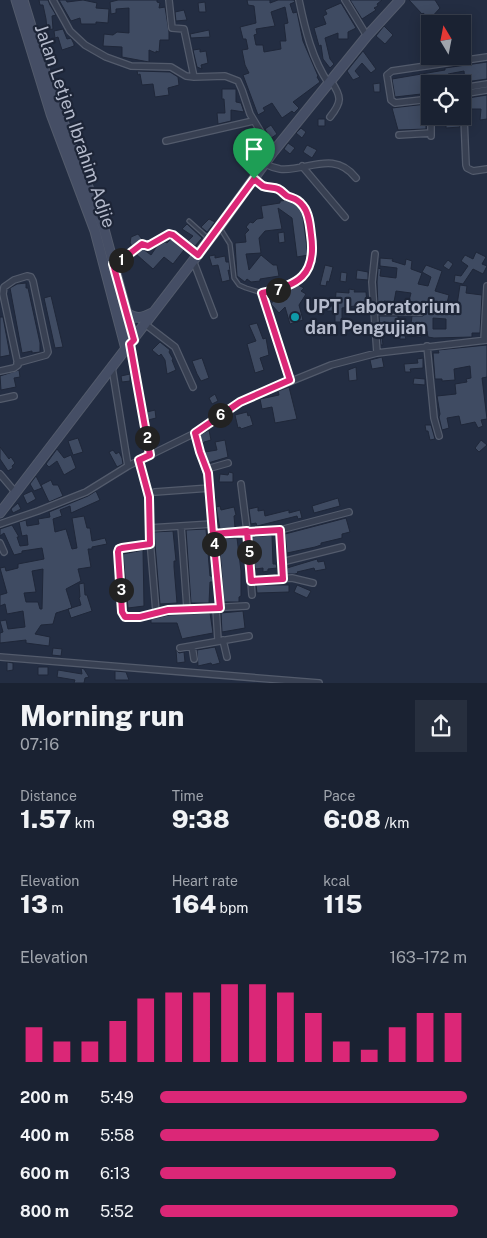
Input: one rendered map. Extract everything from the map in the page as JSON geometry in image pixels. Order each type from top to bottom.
[{"type":"street","name":"Jalan Letjen Ibrahim Adjie","points":[[16,0],[51,114],[95,231],[130,344]]},
{"type":"street","name":"Jalan Letjen Ibrahim Adjie","points":[[23,0],[49,85],[104,229],[125,312],[130,344]]},
{"type":"street","points":[[53,0],[70,31],[85,45],[106,57],[131,66],[171,67],[186,76],[225,76],[239,82],[254,121],[273,152]]},
{"type":"street","points":[[169,0],[172,28],[184,29],[190,67],[194,77]]},
{"type":"street","points":[[299,0],[315,59],[322,73],[338,93],[339,101],[337,108],[330,117]]},
{"type":"street","points":[[345,0],[368,36]]},
{"type":"street","points":[[0,513],[210,240],[273,152],[400,0]]},
{"type":"street","points":[[421,100],[395,103],[391,100],[387,75],[392,71],[487,57]]},
{"type":"street","points":[[471,87],[487,84]]},
{"type":"street","points":[[471,93],[487,90]]},
{"type":"street","points":[[166,141],[254,121]]},
{"type":"street","points":[[399,135],[431,134],[431,125]]},
{"type":"street","points":[[464,125],[467,168],[473,171],[487,169]]},
{"type":"street","points":[[265,164],[281,169],[325,164],[342,166],[350,169],[356,178]]},
{"type":"street","points":[[302,166],[345,217]]},
{"type":"street","points":[[113,264],[142,244],[148,246],[169,234],[173,235],[195,258],[214,314]]},
{"type":"street","points":[[375,254],[372,282],[377,353]]},
{"type":"street","points":[[0,371],[17,367],[18,363],[46,355],[48,352],[33,281],[31,277],[27,276],[9,283],[4,287],[3,292],[18,363]]},
{"type":"street","points":[[0,524],[86,492],[139,460],[195,433],[240,402],[290,380],[331,365],[377,353],[486,340],[487,286]]},
{"type":"street","points":[[125,312],[133,318],[139,318],[155,311]]},
{"type":"street","points":[[374,311],[420,312]]},
{"type":"street","points":[[145,324],[175,347],[193,387]]},
{"type":"street","points":[[130,344],[150,455]]},
{"type":"street","points":[[427,346],[433,412],[439,436]]},
{"type":"street","points":[[112,367],[128,466]]},
{"type":"street","points":[[0,400],[14,396]]},
{"type":"street","points":[[195,433],[207,469],[210,488],[221,640],[227,657]]},
{"type":"street","points":[[139,460],[149,497],[149,528],[156,612]]},
{"type":"street","points":[[207,469],[228,463]]},
{"type":"street","points":[[0,474],[16,493]]},
{"type":"street","points":[[241,484],[252,595]]},
{"type":"street","points":[[155,492],[210,488]]},
{"type":"street","points":[[213,534],[280,530],[349,512]]},
{"type":"street","points":[[149,528],[212,524]]},
{"type":"street","points":[[181,526],[187,608]]},
{"type":"street","points":[[280,530],[283,579]]},
{"type":"street","points":[[0,543],[4,552]]},
{"type":"street","points":[[150,544],[119,549],[122,612],[125,617],[140,617],[156,612],[187,608],[246,606]]},
{"type":"street","points":[[282,562],[342,547]]},
{"type":"street","points":[[251,581],[302,579],[313,583]]},
{"type":"street","points":[[180,648],[249,636]]},
{"type":"street","points":[[192,646],[194,659]]},
{"type":"street","points":[[0,657],[319,683]]},
{"type":"lane","points":[[219,227],[230,244],[236,281],[246,288],[262,293],[279,290],[291,286],[309,268],[313,244],[305,207],[295,198],[288,196],[278,188],[263,186],[254,179]]},
{"type":"lane","points":[[189,221],[210,240]]},
{"type":"lane","points":[[262,293],[290,380]]},
{"type":"building","points":[[39,0],[48,0],[56,15],[52,16],[53,29],[47,30],[43,5],[40,5]]},
{"type":"building","points":[[59,0],[66,0],[67,2],[83,0],[97,3],[96,8],[109,9],[108,23],[81,24],[80,18],[71,21]]},
{"type":"building","points":[[118,0],[157,0],[160,3],[159,8],[165,7],[169,40],[160,40],[159,52],[156,51],[156,53],[149,50],[149,62],[122,57],[122,47],[103,46],[104,34],[129,33],[129,8],[116,9],[116,13],[111,14],[110,2]]},
{"type":"building","points":[[247,0],[270,0],[270,3],[278,0],[294,0],[295,2],[290,4],[293,13],[297,12],[303,41],[320,82],[293,102],[299,108],[294,113],[292,111],[282,118],[272,103],[263,108],[265,111],[258,115],[243,75],[249,73],[242,50],[248,49],[246,39],[243,39],[240,27],[256,23],[254,6],[248,5]],"holes":[[[285,7],[288,23],[284,24],[286,41],[280,41],[281,49],[264,52],[263,45],[256,45],[254,35],[257,34],[256,29],[275,26],[271,12]]]},
{"type":"building","points":[[350,0],[382,0],[374,8],[376,10],[362,19]]},
{"type":"building","points":[[409,0],[435,0],[440,8],[434,15],[422,14]]},
{"type":"building","points":[[205,2],[206,12],[199,12],[198,3]]},
{"type":"building","points":[[341,3],[356,28],[348,32],[348,39],[338,39],[338,33],[325,38],[330,59],[334,64],[330,68],[323,59],[321,45],[319,46],[314,28],[326,24],[323,16],[327,14],[325,10]]},
{"type":"building","points":[[184,10],[187,20],[176,21],[175,12]]},
{"type":"building","points":[[384,26],[393,35],[385,44],[376,36]]},
{"type":"building","points":[[63,29],[67,39],[71,38],[74,46],[62,50],[58,37],[55,38],[54,31]]},
{"type":"building","points":[[209,30],[210,37],[191,38],[190,34]]},
{"type":"building","points":[[200,49],[200,52],[206,51],[208,63],[201,65],[202,69],[197,67],[193,50]]},
{"type":"building","points":[[363,51],[376,69],[371,73],[362,63],[355,71],[360,77],[353,80],[347,71]]},
{"type":"building","points":[[487,62],[487,79],[471,81],[471,75],[464,75],[464,71],[448,75],[421,75],[421,94],[395,97],[392,79]]},
{"type":"building","points":[[137,71],[170,72],[178,77],[179,85],[168,88],[169,95],[155,97],[153,84],[142,85],[140,74],[138,75]]},
{"type":"building","points":[[380,83],[380,92],[374,92],[373,84]]},
{"type":"building","points":[[222,89],[236,89],[236,102],[241,103],[244,112],[231,110],[231,121],[218,124],[217,113],[225,113]]},
{"type":"building","points":[[487,95],[487,119],[480,120],[481,109],[471,109],[471,98]]},
{"type":"building","points":[[421,105],[421,125],[426,125],[426,129],[398,130],[392,108]]},
{"type":"building","points":[[318,119],[325,119],[325,126],[318,126]]},
{"type":"building","points":[[271,125],[277,134],[270,139],[265,129]]},
{"type":"building","points":[[446,125],[460,125],[460,127],[446,128]]},
{"type":"building","points":[[301,128],[306,132],[302,138],[296,133]]},
{"type":"building","points":[[256,133],[266,149],[261,153],[251,142],[254,140],[252,137]]},
{"type":"building","points":[[288,143],[295,148],[290,154],[284,149]]},
{"type":"building","points":[[307,145],[317,150],[312,158],[303,152]]},
{"type":"building","points":[[290,200],[302,210],[308,255],[297,257],[292,218],[278,208],[282,229],[265,231],[259,238],[261,253],[246,254],[249,270],[261,255],[273,265],[277,265],[279,276],[251,282],[247,279],[245,282],[237,276],[235,243],[246,242],[245,234],[249,230],[246,227],[250,222],[253,223],[257,219],[263,218],[261,206]]},
{"type":"building","points":[[209,219],[215,222],[207,232],[201,227]]},
{"type":"building","points":[[187,224],[202,238],[195,246],[188,241],[193,236],[182,229]]},
{"type":"building","points":[[284,232],[285,242],[279,243],[278,233]]},
{"type":"building","points":[[138,234],[142,239],[132,246],[130,243],[131,237]]},
{"type":"building","points":[[171,239],[184,250],[173,264],[164,257],[153,269],[136,254],[143,249],[151,255],[157,246],[165,242],[167,243]]},
{"type":"building","points":[[476,252],[486,257],[482,264],[487,266],[483,274],[473,269],[463,284],[454,282],[455,275],[461,276],[468,266],[461,261],[465,255],[473,259]]},
{"type":"building","points":[[215,255],[215,258],[225,256],[226,262],[229,262],[230,280],[222,282],[218,265],[212,266],[209,256]]},
{"type":"building","points":[[380,258],[393,259],[392,261],[405,265],[406,259],[412,261],[411,269],[422,273],[418,284],[428,286],[431,277],[422,272],[426,265],[442,271],[435,291],[449,295],[447,303],[457,305],[460,285],[467,286],[466,293],[482,295],[480,333],[472,333],[472,337],[434,338],[428,337],[427,331],[421,332],[421,337],[405,336],[406,339],[400,339],[399,330],[384,328],[381,330],[383,345],[381,345],[379,316],[398,316],[398,324],[411,324],[412,316],[423,316],[426,312],[421,307],[421,304],[409,301],[411,293],[396,291],[394,302],[384,301],[383,307],[378,306],[378,268],[381,269],[380,276],[396,278],[397,268],[380,266]],"holes":[[[433,318],[446,319],[446,329],[433,329]]]},
{"type":"building","points":[[448,260],[453,264],[449,270],[443,266]]},
{"type":"building","points":[[325,265],[333,267],[326,286],[320,285]]},
{"type":"building","points":[[357,270],[368,272],[368,280],[356,279]]},
{"type":"building","points":[[341,272],[347,273],[346,282],[340,281]]},
{"type":"building","points":[[26,283],[40,343],[40,352],[22,353],[10,288],[17,284]]},
{"type":"building","points":[[298,285],[304,288],[301,291],[306,294],[299,305],[303,320],[290,324],[285,307],[279,313],[271,304],[275,298],[283,295],[284,300],[292,288]]},
{"type":"building","points":[[349,289],[355,290],[354,292],[366,292],[367,304],[342,308],[342,322],[335,322],[335,311],[327,311],[326,306],[335,306],[336,292],[349,293]]},
{"type":"building","points":[[51,296],[63,347],[55,348],[44,298]]},
{"type":"building","points":[[0,317],[3,317],[10,355],[0,357]]},
{"type":"building","points":[[257,323],[263,339],[266,338],[269,355],[260,358],[264,370],[255,373],[247,344],[256,341],[249,325]]},
{"type":"building","points":[[160,342],[170,350],[169,352],[176,370],[167,374],[165,360],[161,354],[159,356],[152,350]]},
{"type":"building","points":[[487,345],[487,377],[482,378],[487,419],[481,420],[483,426],[478,428],[475,422],[461,425],[459,416],[447,418],[449,428],[442,430],[437,396],[456,394],[455,384],[467,382],[466,379],[471,378],[470,366],[454,369],[455,380],[442,381],[442,379],[435,379],[433,353],[439,353],[438,350]]},
{"type":"building","points":[[382,357],[384,367],[372,369],[370,360]]},
{"type":"building","points":[[202,358],[209,378],[201,381],[192,361]]},
{"type":"building","points":[[423,358],[423,368],[410,369],[411,372],[405,372],[404,364],[418,363],[417,359]]},
{"type":"building","points":[[356,367],[357,380],[349,381],[348,370]]},
{"type":"building","points":[[19,370],[20,377],[14,378],[16,387],[1,390],[0,376]]},
{"type":"building","points":[[130,374],[130,381],[122,382],[121,376]]},
{"type":"building","points":[[414,378],[425,379],[425,385],[413,384]]},
{"type":"building","points":[[289,387],[297,419],[275,423],[272,407],[262,409],[260,399],[279,395],[278,391]]},
{"type":"building","points":[[215,394],[218,401],[212,404],[209,398]]},
{"type":"building","points":[[155,410],[156,418],[148,420],[147,412]]},
{"type":"building","points":[[247,412],[253,425],[241,429],[240,427],[238,428],[235,415]]},
{"type":"building","points":[[425,425],[431,425],[435,439],[430,440]]},
{"type":"building","points":[[209,430],[211,440],[203,444],[200,435]]},
{"type":"building","points":[[78,438],[83,452],[73,455],[68,441]]},
{"type":"building","points":[[225,440],[228,457],[208,463],[205,452],[217,450],[215,442]]},
{"type":"building","points":[[481,440],[487,445],[479,452],[475,448]]},
{"type":"building","points":[[0,447],[9,459],[11,457],[15,463],[12,466],[13,468],[8,471],[0,459]]},
{"type":"building","points":[[57,449],[64,458],[71,455],[76,468],[64,475],[57,461],[49,467],[46,464]]},
{"type":"building","points":[[113,450],[116,454],[119,452],[122,458],[123,464],[117,467],[109,452]]},
{"type":"building","points":[[229,472],[233,473],[233,482],[219,482],[220,474],[228,475]]},
{"type":"building","points":[[36,476],[42,488],[34,491],[30,484]]},
{"type":"building","points":[[51,480],[53,485],[58,485],[63,496],[49,502],[41,485]]},
{"type":"building","points":[[32,491],[36,499],[27,504],[23,495]]},
{"type":"building","points":[[96,491],[100,500],[71,513],[70,506],[60,510],[62,516],[53,519],[55,532],[66,529],[72,549],[77,548],[72,518],[84,516],[87,528],[90,528],[92,541],[105,538],[107,544],[88,549],[91,567],[78,569],[81,581],[66,589],[72,608],[56,613],[53,624],[41,625],[35,634],[50,637],[49,646],[26,643],[26,640],[0,643],[0,633],[3,632],[0,621],[6,620],[8,629],[25,627],[23,611],[7,614],[5,604],[0,606],[0,595],[7,593],[0,568],[5,567],[6,571],[18,568],[18,564],[44,559],[42,548],[22,551],[22,553],[14,555],[4,533],[0,536],[0,529],[12,525],[19,537],[17,537],[20,546],[28,545],[27,535],[22,536],[19,522],[26,520],[27,526],[39,524],[38,519],[50,517],[49,512]],"holes":[[[43,569],[42,609],[40,609],[38,602],[26,602],[24,593],[36,592],[32,571]]]},
{"type":"building","points":[[338,498],[340,506],[314,513],[312,506]]},
{"type":"building","points":[[18,503],[21,509],[13,513],[11,509]]},
{"type":"building","points":[[220,506],[221,510],[234,507],[236,515],[234,516],[235,528],[220,529],[216,507]]},
{"type":"building","points":[[258,507],[258,511],[264,510],[265,516],[289,510],[289,513],[300,510],[302,518],[298,519],[297,516],[257,526],[256,523],[251,524],[249,509]]},
{"type":"building","points":[[346,518],[350,532],[342,534],[342,538],[321,543],[321,545],[315,547],[287,553],[285,534]]},
{"type":"building","points":[[206,529],[210,576],[213,576],[213,582],[210,582],[209,603],[191,603],[186,530]]},
{"type":"building","points":[[173,531],[177,603],[160,604],[154,532]]},
{"type":"building","points":[[272,535],[273,564],[276,564],[277,568],[268,569],[268,571],[263,572],[263,568],[255,569],[252,537]]},
{"type":"building","points":[[219,538],[237,538],[241,571],[241,596],[239,597],[239,602],[224,602]]},
{"type":"building","points":[[143,550],[144,606],[128,608],[123,554]]},
{"type":"building","points":[[317,559],[318,562],[324,561],[326,569],[315,571],[314,568],[295,574],[287,574],[287,568]]},
{"type":"building","points":[[84,583],[85,595],[87,595],[92,611],[71,618],[68,609],[81,605],[79,584]]},
{"type":"building","points":[[256,585],[289,585],[289,592],[257,593]]},
{"type":"building","points":[[297,585],[311,591],[307,598],[294,592]]},
{"type":"building","points":[[243,611],[245,628],[222,632],[221,613]]},
{"type":"building","points":[[210,613],[213,633],[182,639],[177,623],[151,623],[151,619],[169,615]]},
{"type":"building","points":[[215,647],[220,663],[198,666],[197,650]]},
{"type":"building","points":[[53,648],[62,649],[61,656],[52,655]]},
{"type":"building","points":[[176,650],[179,653],[184,652],[185,662],[177,663]]},
{"type":"building","points":[[7,662],[13,663],[13,670],[7,671]]},
{"type":"building","points":[[38,667],[48,667],[48,675],[38,675]]},
{"type":"building","points":[[81,668],[84,669],[89,677],[85,678],[84,683],[74,683],[75,680],[57,677],[58,670],[82,674]]},
{"type":"building","points":[[115,671],[126,672],[129,680],[115,680]]},
{"type":"place","name":"UPT Laboratorium dan Pengujian","points":[[295,317]]},
{"type":"route","points":[[254,179],[198,255],[173,235],[169,234],[148,246],[142,244],[113,264],[134,340],[130,344],[150,455],[139,460],[149,497],[150,544],[122,548],[118,552],[122,612],[128,618],[168,610],[220,608],[213,534],[247,531],[280,530],[283,579],[251,581],[247,531],[213,534],[208,473],[195,433],[240,402],[290,380],[262,293],[291,286],[301,277],[311,263],[313,244],[305,207],[295,198],[288,196],[278,188],[263,186],[254,179]]}]
